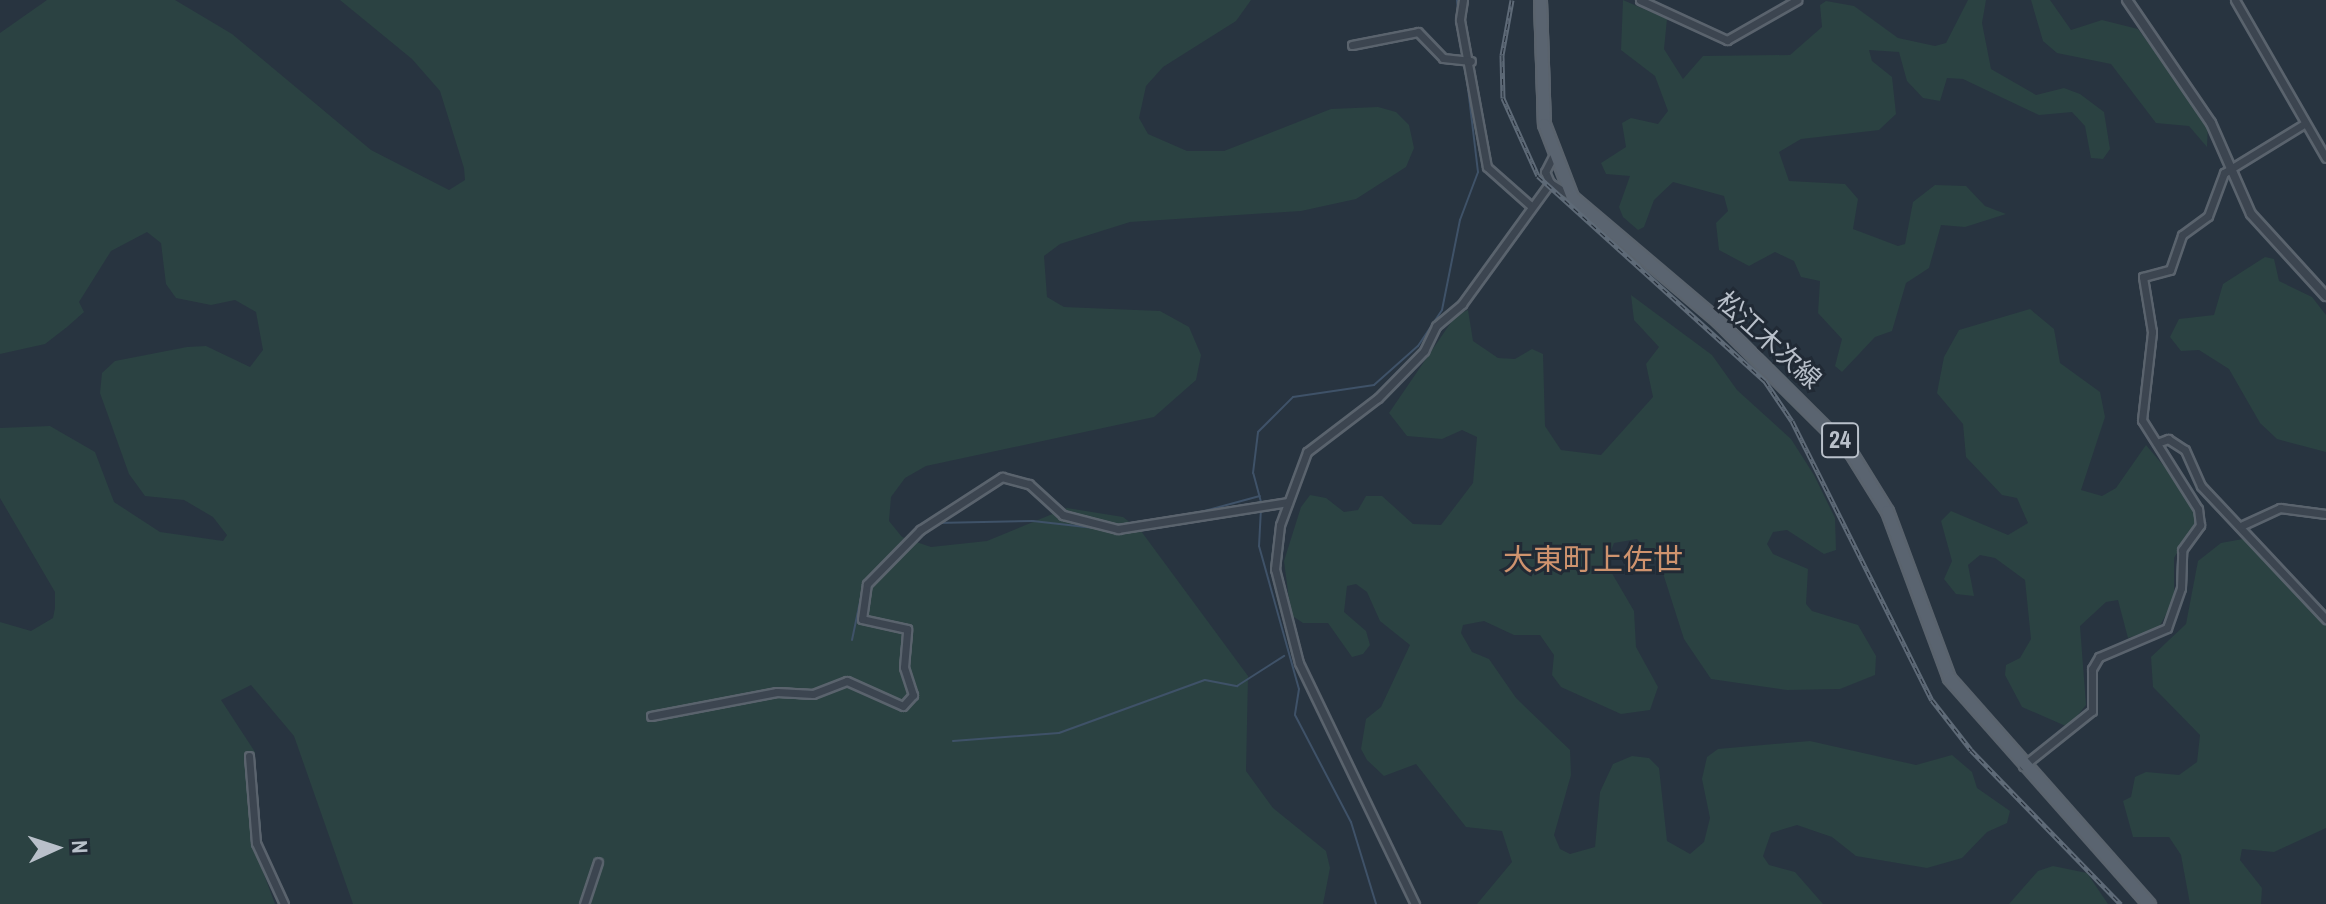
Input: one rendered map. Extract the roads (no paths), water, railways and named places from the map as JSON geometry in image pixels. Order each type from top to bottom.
[{"type":"main road","name":"松江木次線","points":[[1540,0],[1544,124],[1552,158],[1572,197],[1718,321],[1851,453],[1887,511],[1949,678],[2022,767],[2149,904]]},
{"type":"street","points":[[1463,0],[1460,20],[1490,172],[1531,206]]},
{"type":"street","points":[[1640,0],[1727,40],[1797,0]]},
{"type":"street","points":[[2127,0],[2211,123],[2262,231],[2326,296]]},
{"type":"street","points":[[2235,0],[2261,36],[2304,124],[2326,158]]},
{"type":"street","points":[[1352,45],[1418,32],[1443,58],[1468,62]]},
{"type":"street","points":[[2022,767],[2092,711],[2092,669],[2099,657],[2160,632],[2172,621],[2181,588],[2182,550],[2201,514],[2142,420],[2152,332],[2143,277],[2170,270],[2182,235],[2205,221],[2219,181],[2231,169],[2304,124]]},
{"type":"street","points":[[2314,139],[2326,139]]},
{"type":"street","points":[[1552,158],[1545,172],[1550,183],[1572,197]]},
{"type":"street","points":[[1415,904],[1299,663],[1275,569],[1288,502],[1307,452],[1378,398],[1424,351],[1550,183]]},
{"type":"street","points":[[2157,443],[2168,439],[2185,450],[2201,486],[2243,525],[2326,619]]},
{"type":"street","points":[[651,716],[777,692],[813,694],[847,681],[903,706],[913,695],[904,667],[907,629],[862,619],[867,584],[920,530],[1002,477],[1029,484],[1063,515],[1118,529],[1288,502]]},
{"type":"street","points":[[2243,525],[2280,508],[2326,514]]},
{"type":"street","points":[[249,756],[256,843],[284,904]]},
{"type":"street","points":[[584,904],[598,862]]},
{"type":"waterway","points":[[1457,0],[1460,38]]},
{"type":"waterway","points":[[1261,502],[1253,473],[1258,432],[1293,397],[1374,385],[1418,346],[1442,310],[1460,220],[1478,172],[1466,72]]},
{"type":"waterway","points":[[1197,513],[1260,496]]},
{"type":"waterway","points":[[1261,508],[1259,546],[1299,689],[1295,715],[1351,822],[1376,904]]},
{"type":"waterway","points":[[936,523],[1033,521],[1104,529]]},
{"type":"waterway","points":[[852,640],[861,597]]},
{"type":"waterway","points":[[953,741],[1059,733],[1205,680],[1237,686],[1284,656]]},
{"type":"railway","points":[[1512,0],[1502,55],[1503,98],[1538,176],[1765,381],[1792,421],[1932,700],[1971,750],[2121,904]]},
{"type":"district","name":"大東町上佐世","points":[[1593,559]]}]
